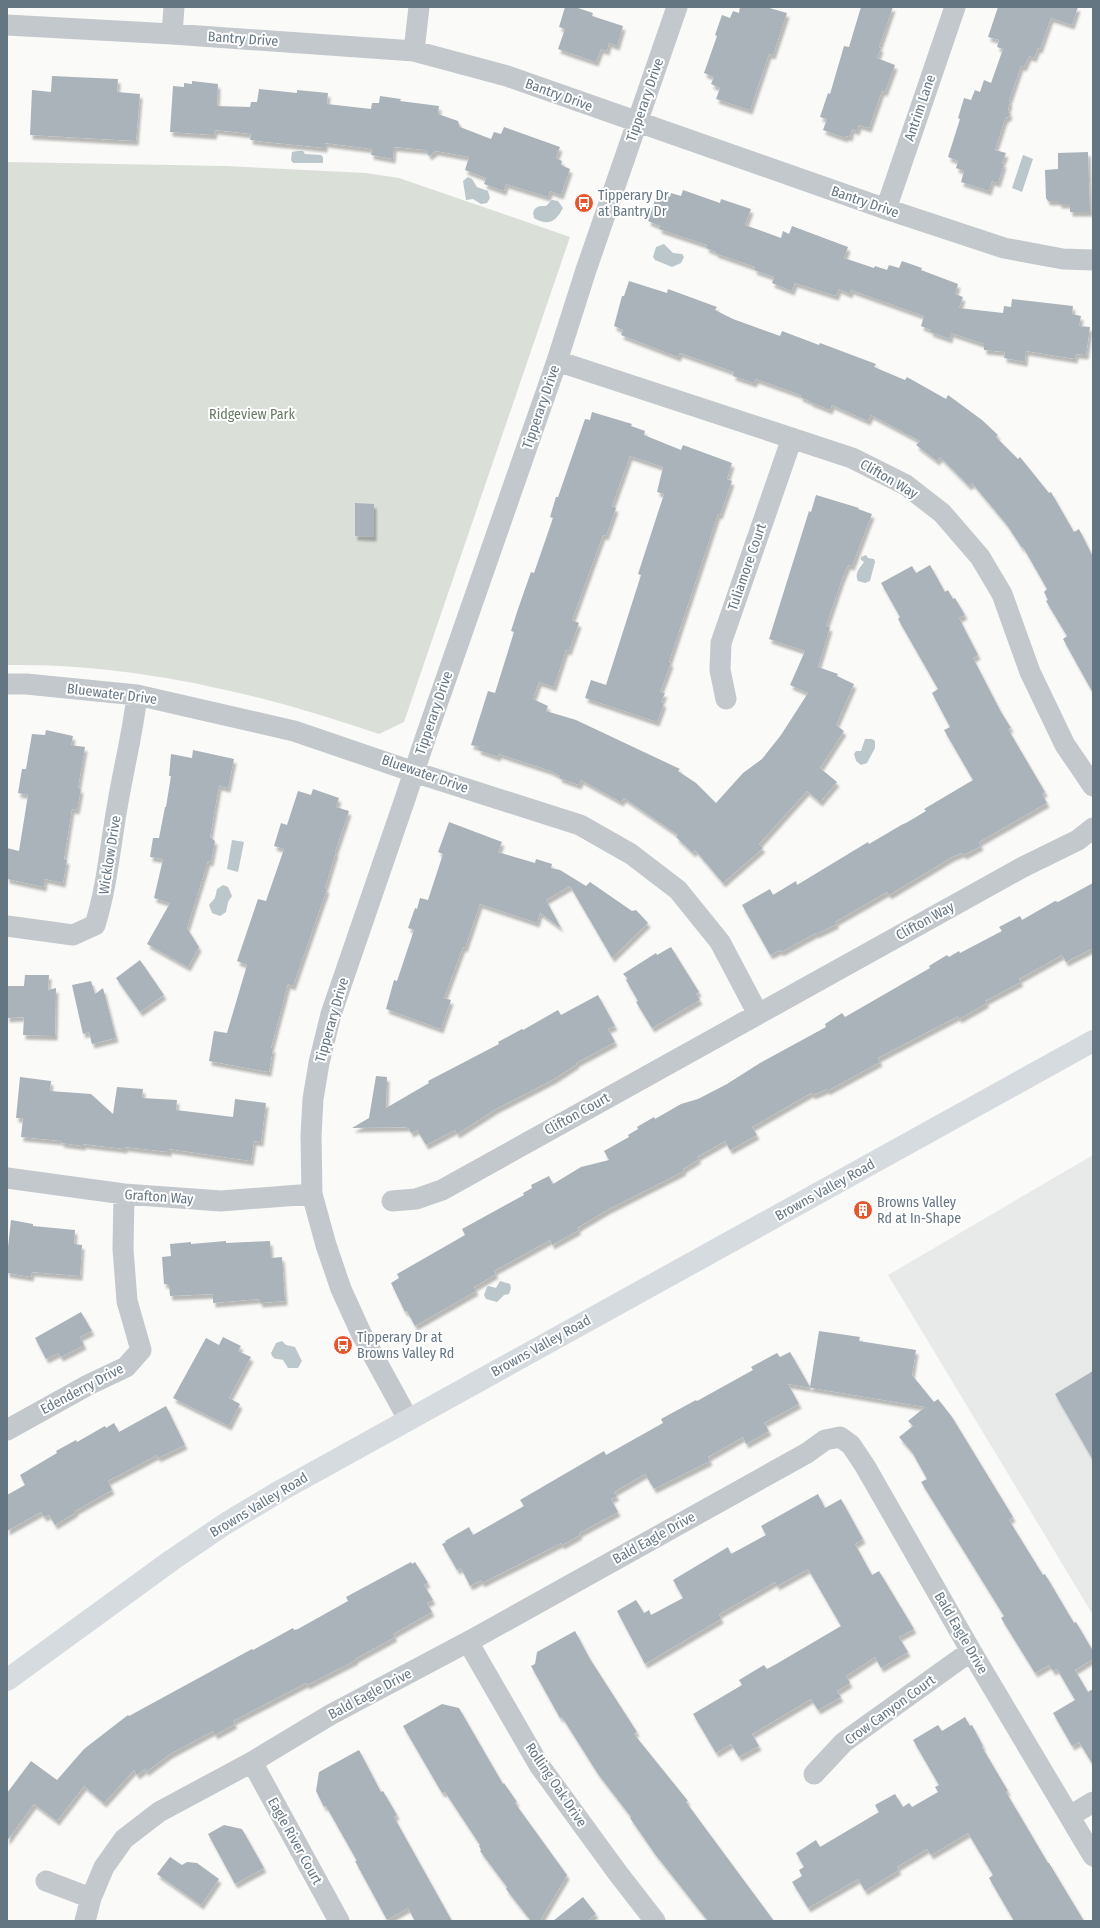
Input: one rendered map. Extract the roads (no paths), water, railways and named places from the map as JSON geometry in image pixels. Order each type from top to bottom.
[{"type":"main road","name":"Browns Valley Road","points":[[7,1680],[225,1524],[280,1491],[1093,1041]]},
{"type":"street","points":[[172,34],[174,7]]},
{"type":"street","points":[[414,51],[419,7]]},
{"type":"street","name":"Tipperary Drive","points":[[408,1420],[361,1333],[341,1289],[326,1245],[312,1194],[311,1136],[319,1063],[330,1014],[557,361],[586,270],[677,7]]},
{"type":"street","name":"Antrim Lane","points":[[886,210],[955,7]]},
{"type":"street","name":"Bantry Drive","points":[[7,25],[172,34],[414,51],[507,76],[886,210],[1004,248],[1063,259],[1093,260]]},
{"type":"street","name":"Clifton Way","points":[[557,361],[852,458],[906,485],[942,513],[980,557],[1002,594],[1030,672],[1062,738],[1093,786]]},
{"type":"street","name":"Tuliamore Court","points":[[726,699],[720,670],[721,643],[792,438]]},
{"type":"street","name":"Bluewater Drive","points":[[7,684],[26,684],[137,694],[294,731],[414,772],[580,825],[631,854],[678,890],[720,942],[758,1014]]},
{"type":"street","name":"Wicklow Drive","points":[[7,926],[73,935],[95,925],[103,899],[117,807],[133,728],[137,694]]},
{"type":"street","name":"Clifton Way","points":[[758,1014],[1023,867],[1078,840],[1093,828]]},
{"type":"street","name":"Clifton Court","points":[[392,1202],[416,1199],[442,1190],[758,1014]]},
{"type":"street","name":"Grafton Way","points":[[7,1178],[124,1194],[221,1201],[312,1194]]},
{"type":"street","name":"Edenderry Drive","points":[[7,1430],[88,1385],[126,1367],[141,1350],[127,1302],[123,1249],[124,1194]]},
{"type":"street","name":"Bald Eagle Drive","points":[[85,1921],[91,1898],[104,1867],[124,1839],[159,1812],[252,1762],[330,1715],[468,1642],[793,1460],[826,1440],[840,1437],[851,1445],[865,1466],[971,1652],[1093,1856]]},
{"type":"street","name":"Rolling Oak Drive","points":[[468,1642],[540,1765],[616,1872],[655,1921]]},
{"type":"street","name":"Crow Canyon Court","points":[[814,1774],[844,1742],[971,1652]]},
{"type":"street","name":"Eagle River Court","points":[[252,1762],[339,1921]]},
{"type":"street","points":[[1070,1816],[1093,1802]]},
{"type":"street","points":[[46,1881],[91,1898]]},
{"type":"place","name":"Tipperary Dr at Bantry Dr","points":[[584,203]]},
{"type":"place","name":"Browns Valley Rd at In-Shape","points":[[863,1210]]},
{"type":"place","name":"Tipperary Dr at Browns Valley Rd","points":[[343,1345]]},
{"type":"park label","name":"Ridgeview Park","points":[[252,414]]}]
